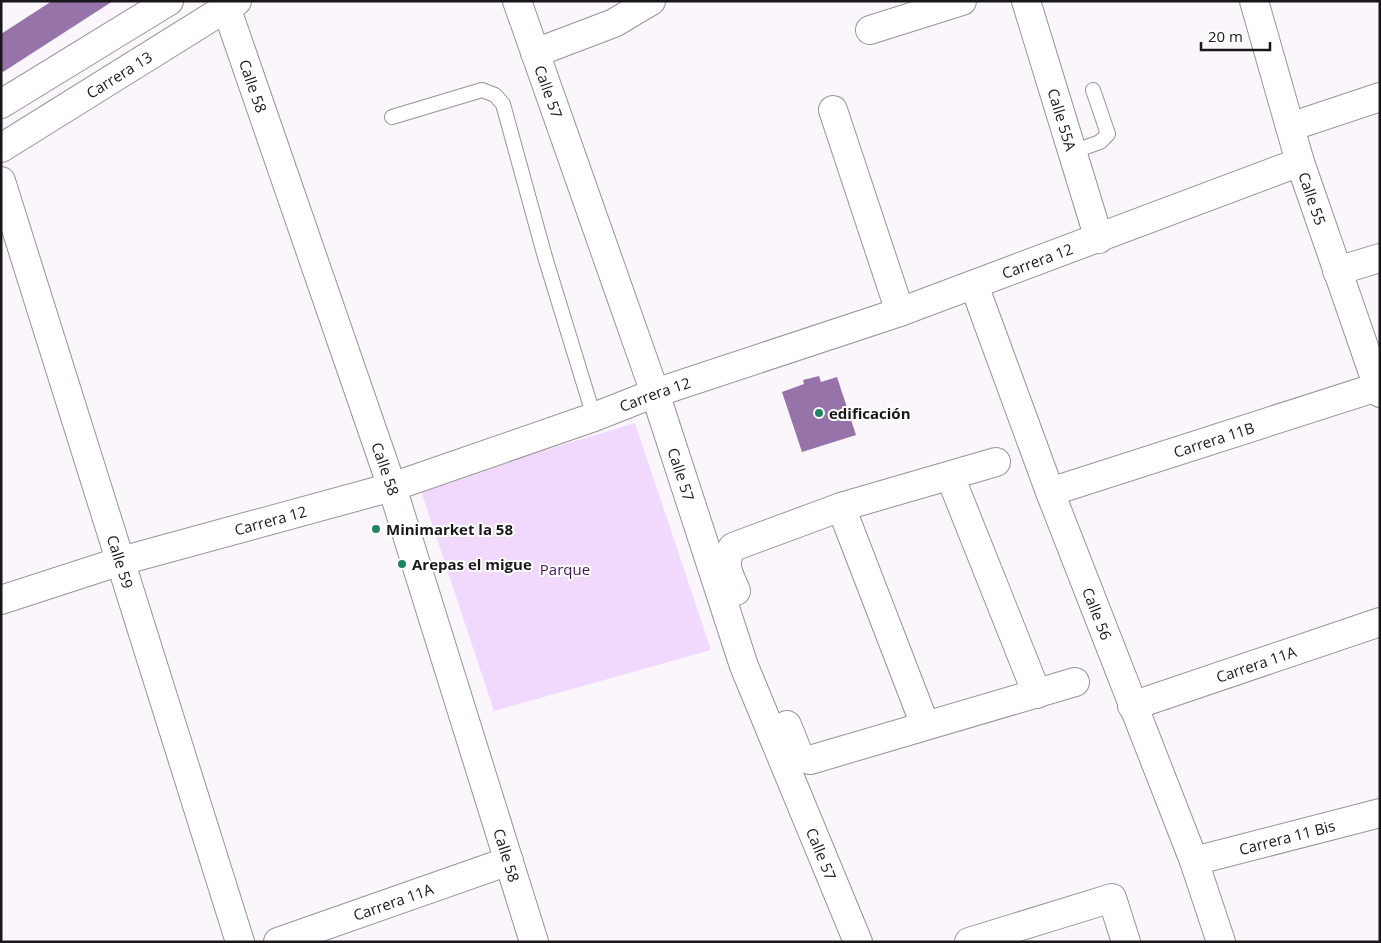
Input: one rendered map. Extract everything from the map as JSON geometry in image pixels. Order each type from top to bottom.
[{"type":"street","points":[[1,104],[170,1]]},
{"type":"street","name":"Calle 57","points":[[517,1],[655,393],[744,666],[858,942]]},
{"type":"street","points":[[535,54],[614,23],[651,1]]},
{"type":"street","points":[[870,30],[962,1]]},
{"type":"street","name":"Calle 55A","points":[[1026,1],[1099,238]]},
{"type":"street","name":"Calle 55","points":[[1254,1],[1300,162],[1378,390]]},
{"type":"street","name":"Carrera 13","points":[[1,148],[230,3]]},
{"type":"street","name":"Calle 58","points":[[230,3],[392,487],[534,942]]},
{"type":"street","points":[[1290,127],[1380,97]]},
{"type":"street","points":[[833,110],[900,312]]},
{"type":"street","name":"Carrera 12","points":[[1,600],[121,561],[392,487],[594,417],[655,393],[900,312],[1300,162]]},
{"type":"street","name":"Calle 59","points":[[1,181],[240,942]]},
{"type":"street","points":[[1337,271],[1380,258]]},
{"type":"street","name":"Calle 56","points":[[974,285],[1050,492],[1194,861],[1221,942]]},
{"type":"street","name":"Carrera 11B","points":[[1050,492],[1378,390]]},
{"type":"street","points":[[744,666],[754,645],[753,634],[726,565],[727,556],[733,547],[840,507],[996,462]]},
{"type":"street","points":[[950,476],[1036,694]]},
{"type":"street","points":[[840,507],[925,725]]},
{"type":"street","name":"Carrera 11A","points":[[1132,706],[1380,622]]},
{"type":"street","points":[[755,691],[769,691],[775,697],[799,755],[810,760],[1075,682]]},
{"type":"street","name":"Carrera 11 Bis","points":[[1194,861],[1380,813]]},
{"type":"street","name":"Carrera 11A","points":[[278,942],[509,861]]},
{"type":"street","points":[[969,942],[1112,898],[1126,942]]},
{"type":"lane","points":[[392,117],[482,90],[495,95],[503,104],[545,257],[594,417]]},
{"type":"lane","points":[[1072,152],[1100,142],[1108,134],[1093,90]]},
{"type":"green space","name":"Parque","points":[[635,423],[711,650],[494,711],[420,488]]},
{"type":"building","points":[[52,1],[113,1],[3,72],[1,69],[1,34]]},
{"type":"building","name":"edificación","points":[[819,376],[821,382],[837,377],[856,435],[802,452],[782,392],[804,384],[803,380]]},
{"type":"place","name":"edificación","points":[[819,413]]},
{"type":"place","name":"Minimarket la 58","points":[[376,529]]},
{"type":"place","name":"Arepas el migue","points":[[402,564]]}]
